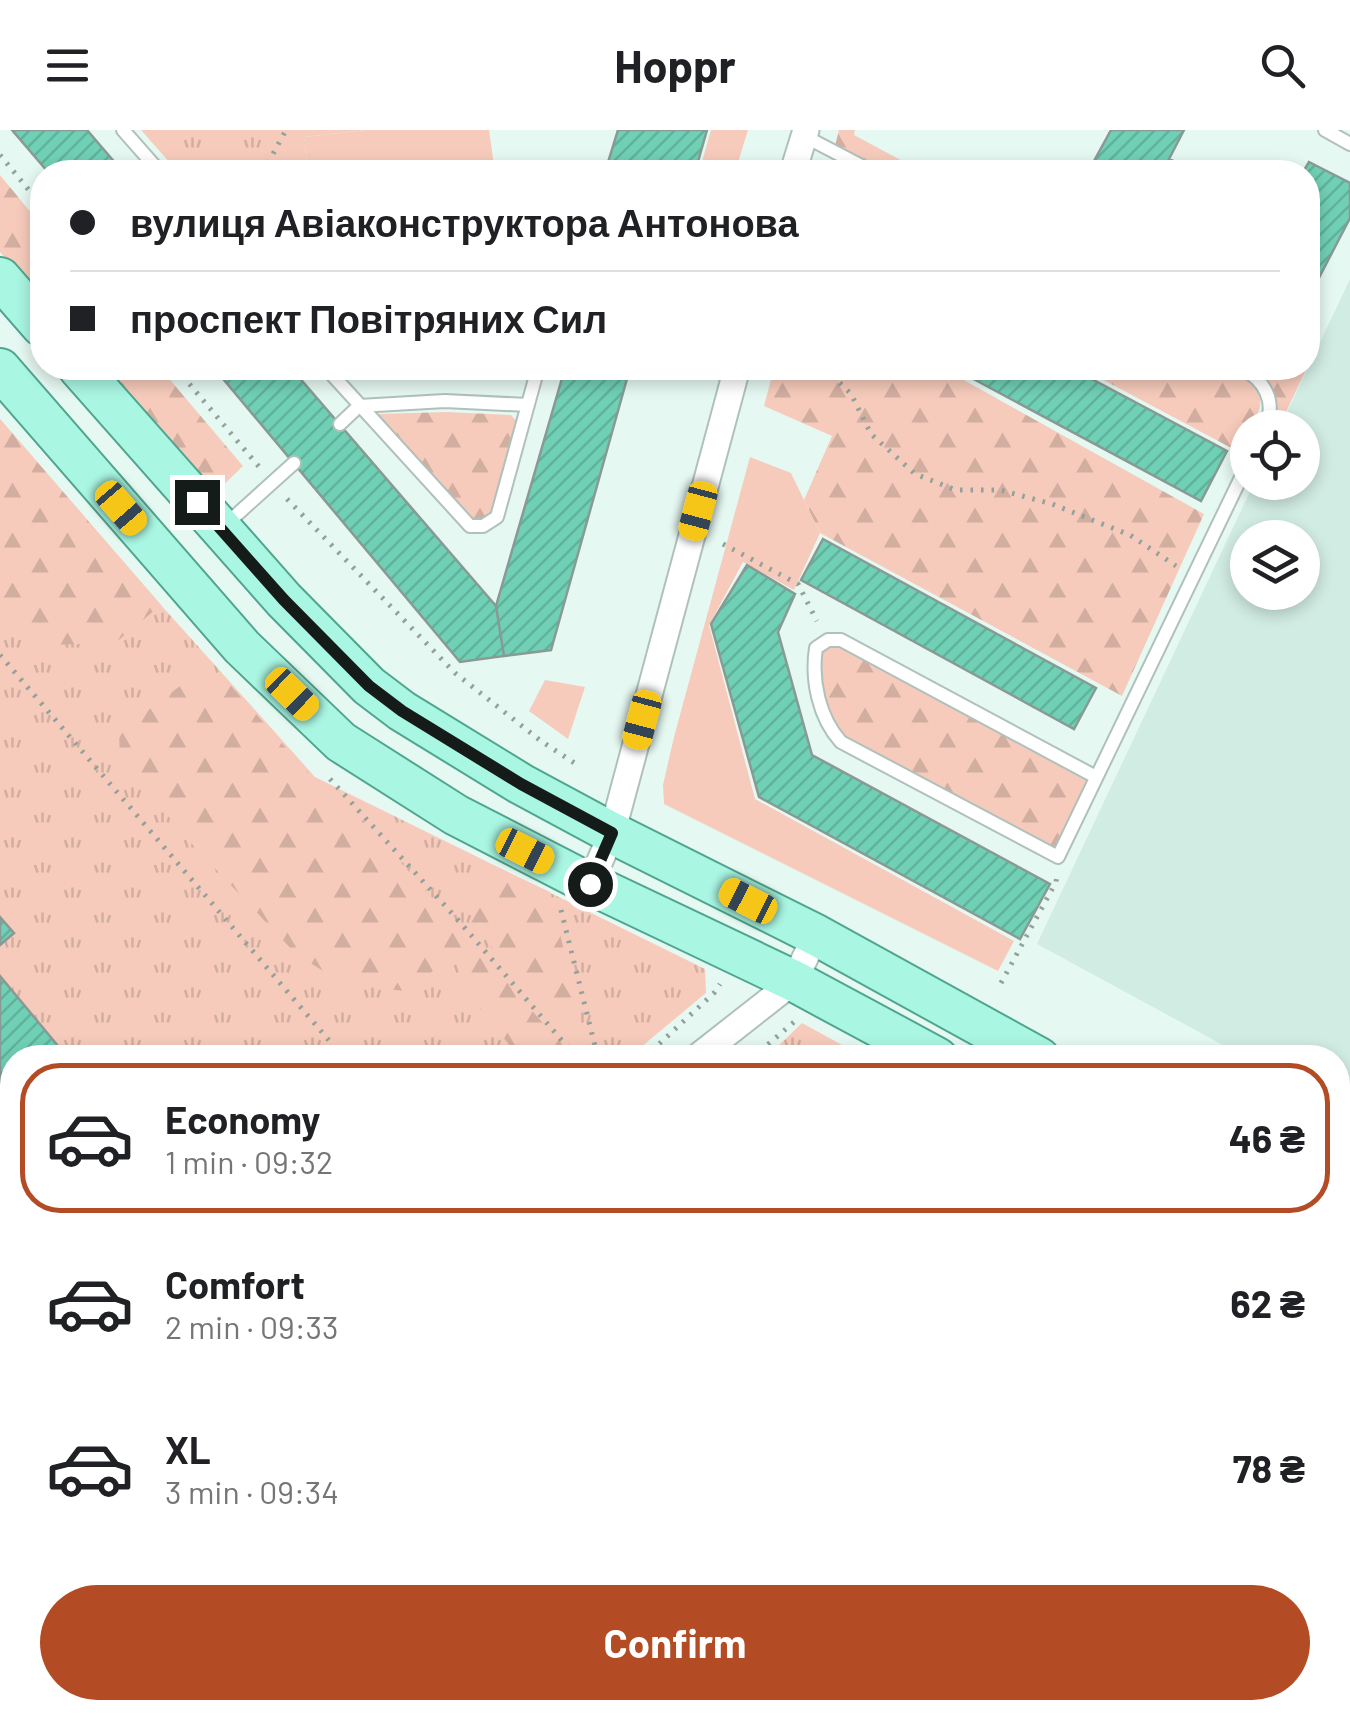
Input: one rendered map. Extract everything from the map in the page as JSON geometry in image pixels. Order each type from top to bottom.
[{"type":"main road","points":[[0,278],[30,312]]},
{"type":"main road","points":[[0,369],[242,647],[341,742],[575,896],[908,1045]]},
{"type":"main road","points":[[90,380],[284,600],[369,686],[402,711],[521,784],[816,935],[1015,1045]]},
{"type":"street","points":[[797,160],[805,133]]},
{"type":"street","points":[[575,896],[612,833],[734,380]]},
{"type":"street","points":[[718,1045],[799,997],[816,935]]},
{"type":"lane","points":[[123,130],[149,160]]},
{"type":"lane","points":[[1325,130],[1350,144]]},
{"type":"lane","points":[[805,133],[852,160]]},
{"type":"lane","points":[[336,380],[470,526],[483,526],[497,518],[535,380]]},
{"type":"lane","points":[[1259,380],[1269,395],[1270,410]]},
{"type":"lane","points":[[340,424],[359,406],[445,400],[528,404]]},
{"type":"lane","points":[[221,528],[294,463]]},
{"type":"lane","points":[[1096,777],[840,640],[828,640],[816,648],[813,672],[828,728],[841,742],[1058,857],[1230,500]]},
{"type":"path","points":[[270,160],[286,130]]},
{"type":"path","points":[[0,155],[30,191]]},
{"type":"path","points":[[186,380],[272,482],[455,673],[579,766]]},
{"type":"path","points":[[837,380],[851,394],[871,434],[914,474],[956,490],[1000,490],[1052,504],[1130,535],[1192,577]]},
{"type":"path","points":[[723,544],[798,584],[828,640]]},
{"type":"path","points":[[0,654],[333,1045]]},
{"type":"path","points":[[322,770],[566,1045]]},
{"type":"path","points":[[1001,983],[1056,882],[1058,857]]},
{"type":"path","points":[[575,896],[596,1045]]},
{"type":"path","points":[[658,1045],[716,992],[723,976]]},
{"type":"path","points":[[764,1045],[799,997]]},
{"type":"shaded area","points":[[1350,279],[1350,1045],[1223,1045],[1037,944],[1230,534],[1230,610],[1320,610],[1320,520],[1237,520],[1246,500],[1320,500],[1320,410],[1288,410],[1302,380],[1320,380],[1320,342]]},
{"type":"green space","points":[[141,130],[366,130],[304,137],[307,160],[167,160]]},
{"type":"green space","points":[[366,130],[489,130],[493,160],[307,160],[304,137]]},
{"type":"green space","points":[[711,130],[748,130],[739,160],[702,160]]},
{"type":"green space","points":[[839,130],[855,130],[854,135],[901,160],[854,160],[834,150]]},
{"type":"green space","points":[[0,175],[30,211],[30,287],[0,252]]},
{"type":"green space","points":[[110,380],[170,380],[243,466],[212,496]]},
{"type":"green space","points":[[771,380],[964,380],[1204,514],[1122,696],[820,533],[804,500],[832,436],[764,406]]},
{"type":"green space","points":[[1104,380],[1249,380],[1259,392],[1260,407],[1230,410],[1230,447]]},
{"type":"green space","points":[[1257,380],[1301,380],[1287,410],[1271,410],[1270,394]]},
{"type":"green space","points":[[378,414],[511,415],[518,423],[493,514],[482,519],[472,520]]},
{"type":"green space","points":[[0,419],[315,777],[705,969],[706,993],[643,1045],[58,1045],[0,976],[0,945],[14,933],[0,917]]},
{"type":"green space","points":[[0,419],[161,605],[115,643],[47,645],[0,597]]},
{"type":"green space","points":[[750,457],[791,473],[820,533],[794,590],[743,562],[709,625],[755,799],[1014,941],[998,971],[664,804],[663,785],[674,737]]},
{"type":"green space","points":[[828,644],[840,644],[1091,779],[1057,851],[844,740],[832,728],[817,673],[819,652]]},
{"type":"green space","points":[[224,678],[331,798],[356,812],[562,1045],[509,1045],[466,991],[453,948],[414,992],[344,984],[296,954],[192,844],[120,760],[119,732],[188,680]]},
{"type":"green space","points":[[545,680],[585,687],[568,739],[529,711]]},
{"type":"green space","points":[[495,866],[550,892],[586,1045],[579,1045],[470,922]]},
{"type":"green space","points":[[802,1023],[842,1045],[779,1045]]},
{"type":"building","points":[[12,130],[87,130],[113,160],[38,160]]},
{"type":"building","points":[[618,130],[707,130],[698,160],[609,160]]},
{"type":"building","points":[[1111,130],[1184,130],[1171,160],[1095,160]]},
{"type":"building","points":[[1320,168],[1350,183],[1350,218],[1320,276]]},
{"type":"building","points":[[224,380],[301,380],[496,606],[504,656],[460,662]]},
{"type":"building","points":[[562,380],[627,380],[551,650],[504,656],[496,606]]},
{"type":"building","points":[[975,380],[1094,380],[1227,451],[1201,501]]},
{"type":"building","points":[[823,539],[1096,688],[1074,729],[801,580]]},
{"type":"building","points":[[747,565],[795,594],[778,632],[812,755],[1050,884],[1020,939],[759,797],[711,624]]},
{"type":"building","points":[[0,917],[14,933],[0,945]]},
{"type":"building","points":[[0,976],[57,1045],[0,1045]]},
{"type":"route","points":[[197,502],[284,600],[369,686],[402,711],[521,784],[612,833],[590,884]]}]
